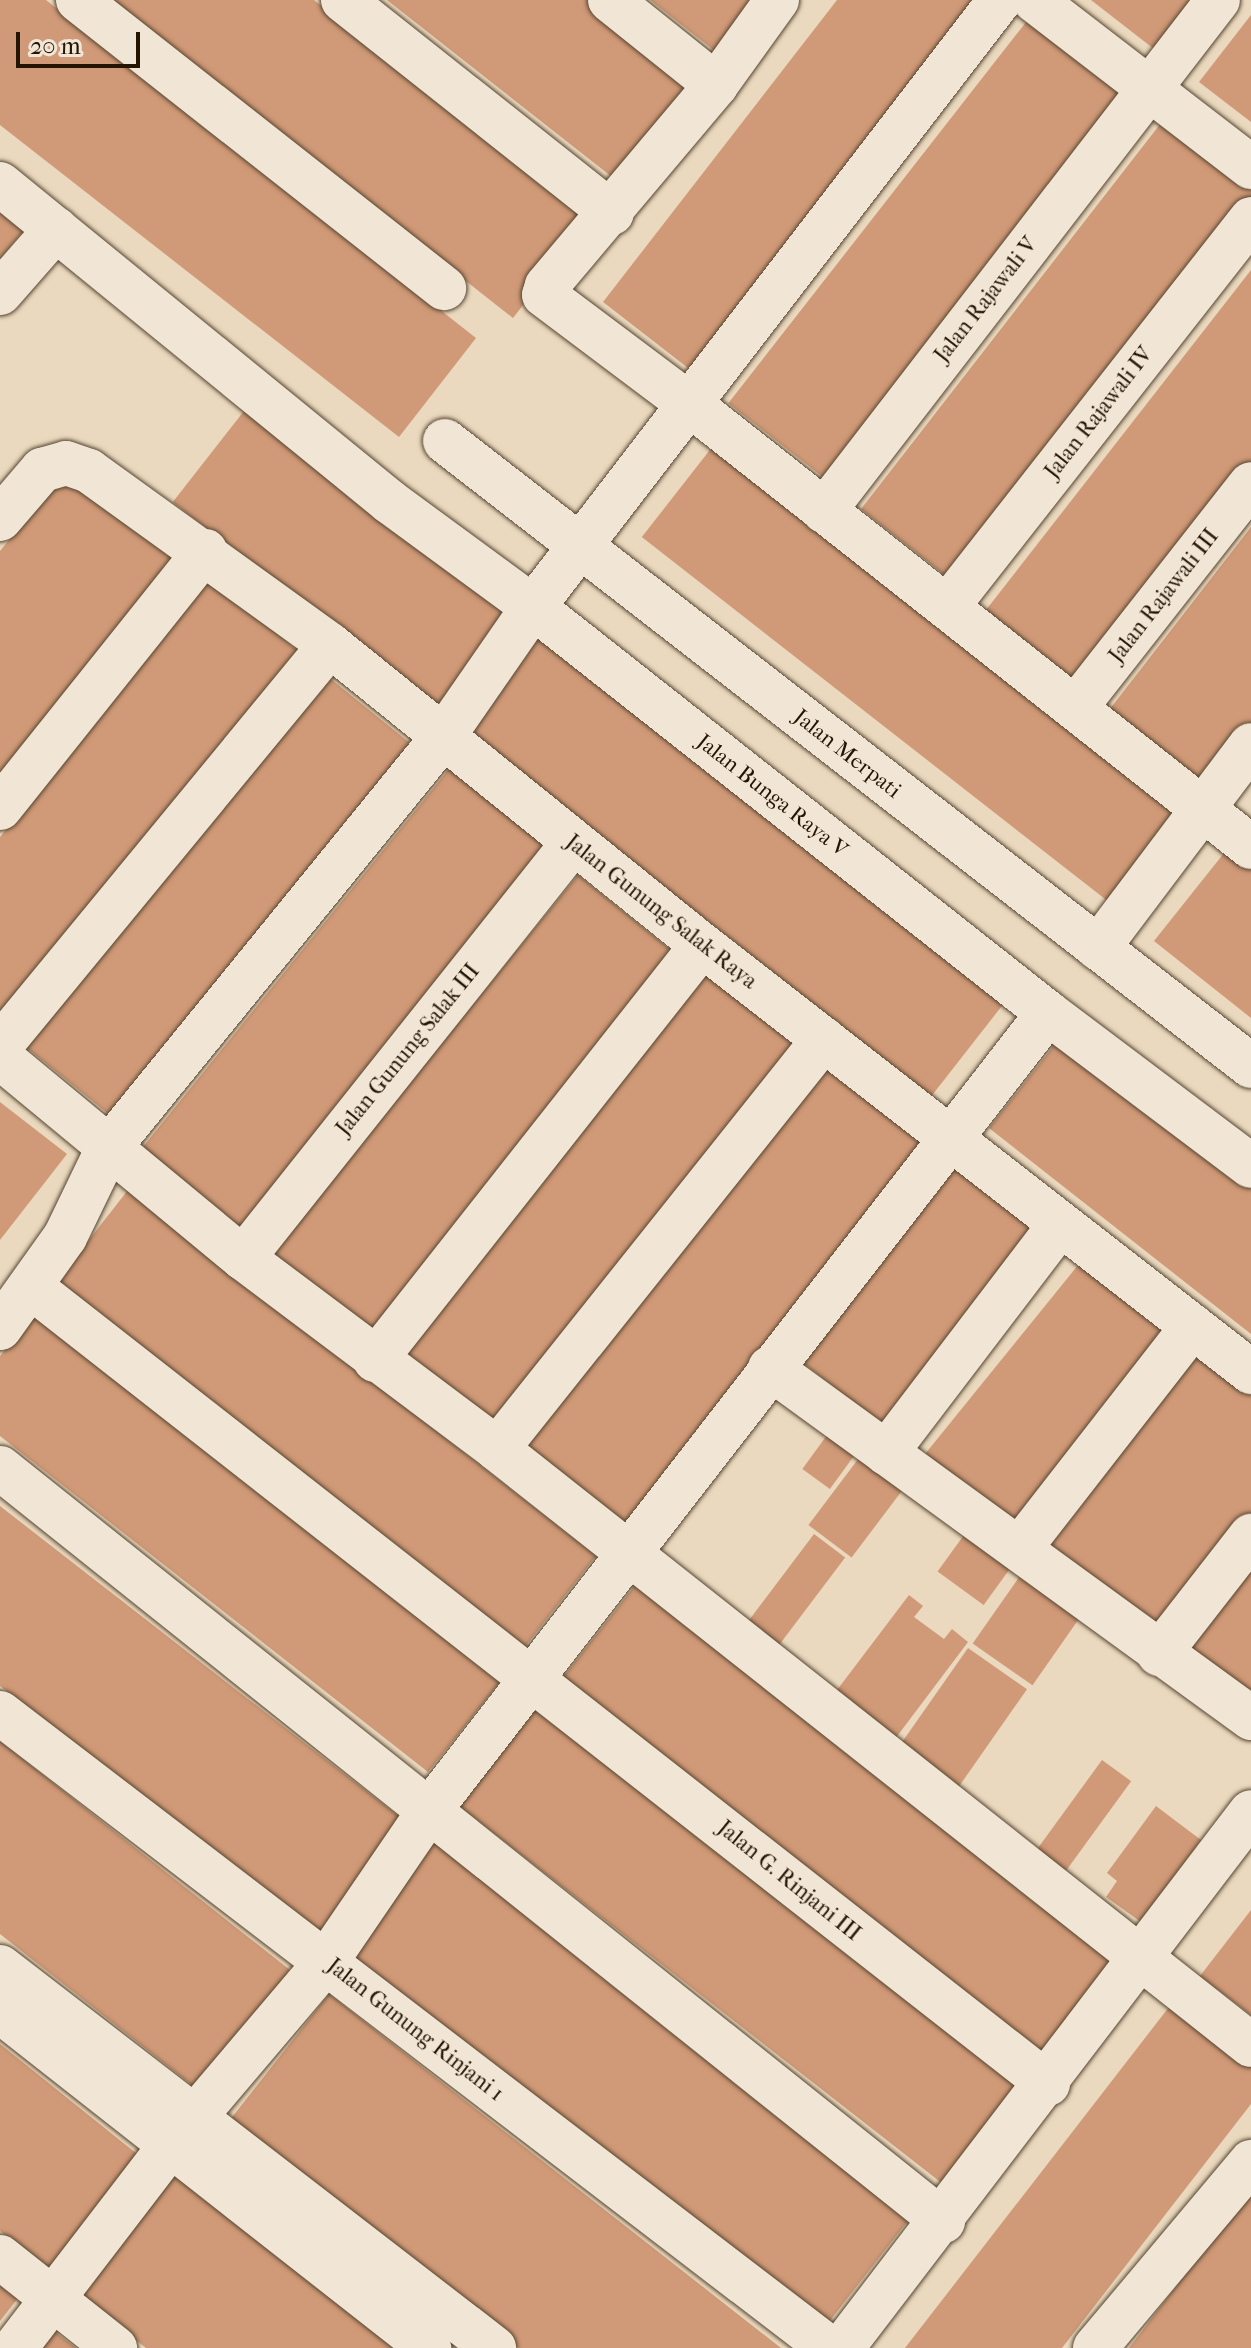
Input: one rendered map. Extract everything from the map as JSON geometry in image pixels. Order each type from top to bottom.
[{"type":"street","points":[[78,0],[444,288]]},
{"type":"street","points":[[343,0],[612,213]]},
{"type":"street","points":[[610,0],[716,85]]},
{"type":"street","points":[[777,0],[716,85],[612,213],[547,286],[544,295],[692,406],[1251,847]]},
{"type":"street","points":[[0,1328],[65,1237],[107,1150],[443,737],[533,607],[692,406],[1000,0]]},
{"type":"street","points":[[1034,0],[1251,167]]},
{"type":"street","name":"Jalan Rajawali V","points":[[824,511],[1218,0]]},
{"type":"street","name":"Jalan Bunga Raya V","points":[[0,184],[294,423],[1048,1013],[1251,1166]]},
{"type":"street","name":"Jalan Rajawali IV","points":[[947,607],[1251,219]]},
{"type":"street","points":[[0,293],[56,229]]},
{"type":"street","name":"Jalan Merpati","points":[[445,441],[1251,1066]]},
{"type":"street","name":"Jalan Gunung Salak Raya","points":[[0,519],[42,470],[66,463],[89,471],[205,551],[330,645],[702,945],[1059,1226],[1251,1372]]},
{"type":"street","name":"Jalan Rajawali III","points":[[1076,707],[1251,484]]},
{"type":"street","points":[[0,808],[205,551]]},
{"type":"street","points":[[0,1046],[330,645]]},
{"type":"street","points":[[1098,948],[1251,745]]},
{"type":"street","name":"Jalan Gunung Salak III","points":[[243,1258],[573,843]]},
{"type":"street","points":[[375,1360],[702,945]]},
{"type":"street","points":[[15,2348],[184,2132],[326,1962],[429,1811],[627,1551],[1048,1013]]},
{"type":"street","points":[[497,1449],[824,1039]]},
{"type":"street","points":[[0,1057],[107,1150],[243,1258],[497,1449],[1251,2045]]},
{"type":"street","points":[[886,1453],[1059,1226]]},
{"type":"street","name":"Jalan G. Rinjani III","points":[[31,1287],[532,1676],[1009,2058],[1048,2084]]},
{"type":"street","points":[[1020,1548],[1193,1326]]},
{"type":"street","points":[[770,1368],[1251,1718]]},
{"type":"street","points":[[0,1468],[943,2221]]},
{"type":"street","points":[[1159,1654],[1251,1536]]},
{"type":"street","name":"Jalan Gunung Rinjani 1","points":[[0,1713],[829,2348]]},
{"type":"street","points":[[842,2348],[1048,2084],[1251,1812]]},
{"type":"street","points":[[0,1967],[429,2348]]},
{"type":"street","points":[[0,2011],[184,2132],[494,2348]]},
{"type":"street","points":[[1095,2348],[1251,2162]]},
{"type":"street","points":[[0,2257],[115,2348]]},
{"type":"building","points":[[0,0],[46,0],[476,338],[399,437],[0,125]]},
{"type":"building","points":[[109,0],[314,0],[591,218],[513,318]]},
{"type":"building","points":[[387,0],[591,0],[704,89],[626,188]]},
{"type":"building","points":[[650,0],[763,0],[720,55]]},
{"type":"building","points":[[837,0],[994,0],[701,378],[603,302]]},
{"type":"building","points":[[1091,0],[1206,0],[1163,56]]},
{"type":"building","points":[[1251,15],[1251,122],[1199,82]]},
{"type":"building","points":[[1030,17],[1129,94],[827,480],[728,403]]},
{"type":"building","points":[[1168,114],[1251,179],[1251,210],[959,586],[861,509]]},
{"type":"building","points":[[0,211],[24,230],[0,259]]},
{"type":"building","points":[[1251,270],[1251,472],[1084,687],[986,610]]},
{"type":"building","points":[[251,402],[515,608],[437,708],[173,502]]},
{"type":"building","points":[[720,437],[1188,803],[1110,903],[642,537]]},
{"type":"building","points":[[64,472],[177,562],[0,785],[0,551]]},
{"type":"building","points":[[1251,527],[1251,729],[1204,790],[1106,714]]},
{"type":"building","points":[[208,578],[297,650],[0,1019],[0,837]]},
{"type":"building","points":[[541,631],[1009,997],[932,1096],[463,730]]},
{"type":"building","points":[[321,671],[422,753],[121,1124],[20,1042]]},
{"type":"building","points":[[453,764],[558,849],[246,1234],[141,1149]]},
{"type":"building","points":[[1232,843],[1251,857],[1251,1018],[1154,941]]},
{"type":"building","points":[[578,875],[684,961],[373,1344],[268,1258]]},
{"type":"building","points":[[708,962],[812,1046],[499,1433],[395,1348]]},
{"type":"building","points":[[1067,1029],[1251,1173],[1251,1334],[989,1128]]},
{"type":"building","points":[[820,1060],[932,1151],[622,1534],[510,1443]]},
{"type":"building","points":[[0,1102],[67,1154],[0,1240]]},
{"type":"building","points":[[959,1161],[1046,1229],[889,1430],[802,1362]]},
{"type":"building","points":[[128,1190],[596,1556],[519,1654],[51,1289]]},
{"type":"building","points":[[1083,1259],[1172,1331],[1014,1525],[926,1453]]},
{"type":"building","points":[[40,1306],[507,1673],[428,1772],[0,1436],[0,1356]]},
{"type":"building","points":[[1203,1347],[1251,1383],[1251,1525],[1165,1638],[1048,1549]]},
{"type":"building","points":[[830,1431],[858,1451],[830,1489],[802,1469]]},
{"type":"building","points":[[862,1454],[905,1486],[852,1558],[808,1525]]},
{"type":"building","points":[[0,1506],[410,1825],[323,1937],[0,1686]]},
{"type":"building","points":[[814,1534],[845,1557],[775,1650],[744,1627]]},
{"type":"building","points":[[964,1535],[1010,1569],[984,1605],[938,1571]]},
{"type":"building","points":[[1251,1554],[1251,1695],[1183,1643]]},
{"type":"building","points":[[1022,1573],[1082,1615],[1032,1685],[973,1643]]},
{"type":"building","points":[[640,1579],[1121,1955],[1044,2054],[562,1678]]},
{"type":"building","points":[[909,1595],[923,1606],[914,1617],[944,1639],[952,1629],[968,1642],[895,1739],[834,1694]]},
{"type":"building","points":[[968,1648],[1027,1689],[958,1788],[899,1746]]},
{"type":"building","points":[[536,1705],[1020,2083],[942,2183],[458,1805]]},
{"type":"building","points":[[0,1741],[290,1970],[197,2089],[0,1934]]},
{"type":"building","points":[[1102,1760],[1131,1781],[1065,1872],[1036,1851]]},
{"type":"building","points":[[1156,1806],[1201,1840],[1141,1922],[1106,1897],[1117,1881],[1107,1873]]},
{"type":"building","points":[[438,1838],[916,2211],[825,2327],[347,1954]]},
{"type":"building","points":[[1251,1910],[1251,2015],[1200,1976]]},
{"type":"building","points":[[329,1994],[781,2348],[519,2348],[508,2341],[229,2121]]},
{"type":"building","points":[[1176,1998],[1251,2056],[1251,2104],[1062,2348],[905,2348]]},
{"type":"building","points":[[0,2044],[147,2162],[57,2276],[0,2231]]},
{"type":"building","points":[[174,2175],[397,2348],[146,2348],[80,2297]]},
{"type":"building","points":[[1251,2190],[1251,2348],[1129,2348],[1184,2276]]},
{"type":"building","points":[[0,2276],[22,2293],[0,2321]]},
{"type":"building","points":[[51,2329],[76,2348],[36,2348]]}]
